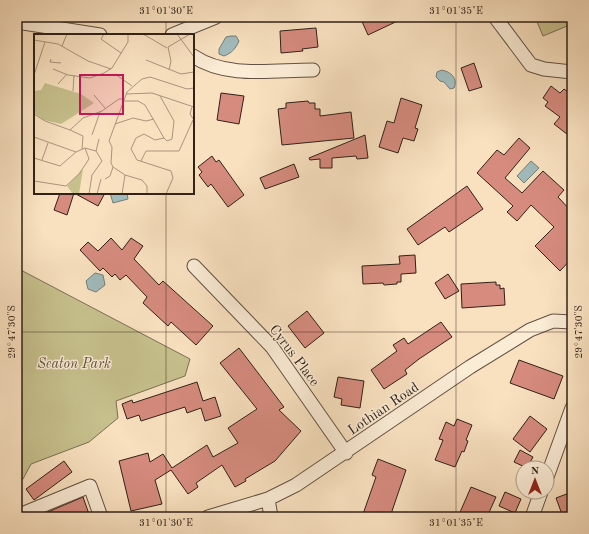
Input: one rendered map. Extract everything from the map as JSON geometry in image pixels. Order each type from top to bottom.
[{"type":"street","points":[[174,34],[216,17]]},
{"type":"street","points":[[495,17],[531,65],[544,69],[572,72]]},
{"type":"street","points":[[17,22],[94,34]]},
{"type":"street","points":[[194,56],[213,66],[235,71],[312,70]]},
{"type":"street","name":"Cyrus Place","points":[[194,266],[272,347],[346,453]]},
{"type":"street","name":"Lothian Road","points":[[208,517],[268,499],[296,486],[470,368],[530,330],[554,322],[572,322]]},
{"type":"street","points":[[553,460],[572,408]]},
{"type":"street","points":[[17,516],[90,486],[101,517]]},
{"type":"street","points":[[268,499],[271,517]]},
{"type":"street","points":[[532,517],[538,500]]},
{"type":"green space","points":[[535,17],[572,17],[572,24],[543,36]]},
{"type":"green space","name":"Seaton Park","points":[[17,268],[190,359],[185,376],[116,401],[118,418],[89,442],[31,464],[23,479],[17,484]]},
{"type":"water","points":[[236,36],[239,41],[237,46],[227,55],[224,56],[219,54],[219,49],[226,37]]},
{"type":"water","points":[[442,70],[453,76],[455,81],[454,88],[450,89],[444,82],[440,81],[436,77],[437,72]]},
{"type":"water","points":[[531,161],[539,168],[524,183],[517,176]]},
{"type":"water","points":[[110,194],[127,194],[128,199],[113,203]]},
{"type":"water","points":[[95,273],[103,275],[105,285],[96,292],[88,289],[86,281]]},
{"type":"building","points":[[360,17],[406,17],[368,35]]},
{"type":"building","points":[[316,28],[318,47],[302,49],[303,51],[281,53],[280,31]]},
{"type":"building","points":[[474,63],[482,87],[469,91],[461,68]]},
{"type":"building","points":[[551,86],[560,93],[564,89],[572,95],[572,138],[554,124],[560,117],[545,106],[548,102],[543,98]]},
{"type":"building","points":[[221,93],[244,96],[239,124],[217,120]]},
{"type":"building","points":[[401,98],[422,105],[415,128],[418,129],[414,141],[403,138],[398,153],[379,147],[387,121],[394,123]]},
{"type":"building","points":[[308,101],[309,103],[315,103],[315,109],[320,109],[320,116],[351,112],[354,138],[282,145],[278,109],[286,108],[286,103]]},
{"type":"building","points":[[365,135],[368,158],[357,159],[356,156],[332,158],[332,168],[320,168],[320,159],[310,160],[309,158]]},
{"type":"building","points":[[519,138],[530,148],[505,178],[522,193],[543,171],[564,190],[558,197],[572,212],[572,258],[560,271],[535,246],[554,227],[531,205],[517,221],[507,212],[513,206],[477,173],[497,150],[504,155]]},
{"type":"building","points":[[212,156],[216,162],[219,160],[244,195],[228,207],[211,184],[208,187],[199,175],[202,172],[198,167]]},
{"type":"building","points":[[294,164],[299,177],[265,189],[260,178]]},
{"type":"building","points":[[467,186],[483,209],[449,232],[445,227],[418,245],[407,229]]},
{"type":"building","points":[[60,194],[74,194],[67,215],[54,210]]},
{"type":"building","points":[[76,194],[104,194],[98,206]]},
{"type":"building","points":[[111,238],[122,250],[131,238],[143,246],[134,259],[159,285],[163,281],[213,326],[196,345],[171,322],[168,326],[143,303],[147,297],[126,275],[120,280],[115,274],[112,277],[103,268],[100,271],[80,250],[88,242],[98,251]]},
{"type":"building","points":[[415,255],[416,273],[401,274],[401,282],[397,282],[397,284],[384,285],[383,283],[363,284],[362,266],[400,264],[399,256]]},
{"type":"building","points":[[448,274],[459,291],[445,299],[435,283]]},
{"type":"building","points":[[496,282],[496,285],[500,285],[500,289],[504,288],[505,305],[462,308],[461,284]]},
{"type":"building","points":[[307,311],[324,333],[305,348],[288,326]]},
{"type":"building","points":[[441,322],[452,337],[419,359],[405,370],[407,374],[384,389],[371,370],[397,351],[393,345],[404,338],[408,344]]},
{"type":"building","points":[[239,348],[284,407],[279,410],[301,431],[275,461],[245,479],[246,481],[235,487],[222,465],[196,483],[198,487],[188,494],[171,470],[155,480],[162,504],[131,511],[119,461],[148,453],[150,462],[163,454],[172,468],[207,445],[213,457],[238,443],[228,428],[257,409],[220,363]]},
{"type":"building","points":[[519,360],[563,376],[554,399],[510,383]]},
{"type":"building","points":[[338,377],[364,381],[360,408],[341,405],[342,399],[334,397]]},
{"type":"building","points":[[197,382],[203,401],[215,397],[221,416],[205,421],[201,408],[187,413],[185,407],[141,421],[139,415],[127,419],[122,404],[132,400],[133,403]]},
{"type":"building","points":[[530,416],[547,429],[530,452],[513,439]]},
{"type":"building","points":[[457,419],[472,425],[466,440],[468,441],[464,452],[462,451],[455,467],[435,460],[443,440],[439,439],[446,422],[454,426]]},
{"type":"building","points":[[520,450],[533,457],[531,460],[515,460]]},
{"type":"building","points":[[378,459],[406,470],[390,517],[362,517],[376,477],[372,475]]},
{"type":"building","points":[[64,461],[72,472],[34,500],[26,489]]},
{"type":"building","points":[[471,487],[496,497],[487,517],[458,517]]},
{"type":"building","points":[[505,492],[515,496],[515,500],[521,500],[515,513],[499,506]]},
{"type":"building","points":[[572,492],[572,517],[563,517],[556,498]]},
{"type":"building","points":[[83,497],[90,517],[36,517]]}]
